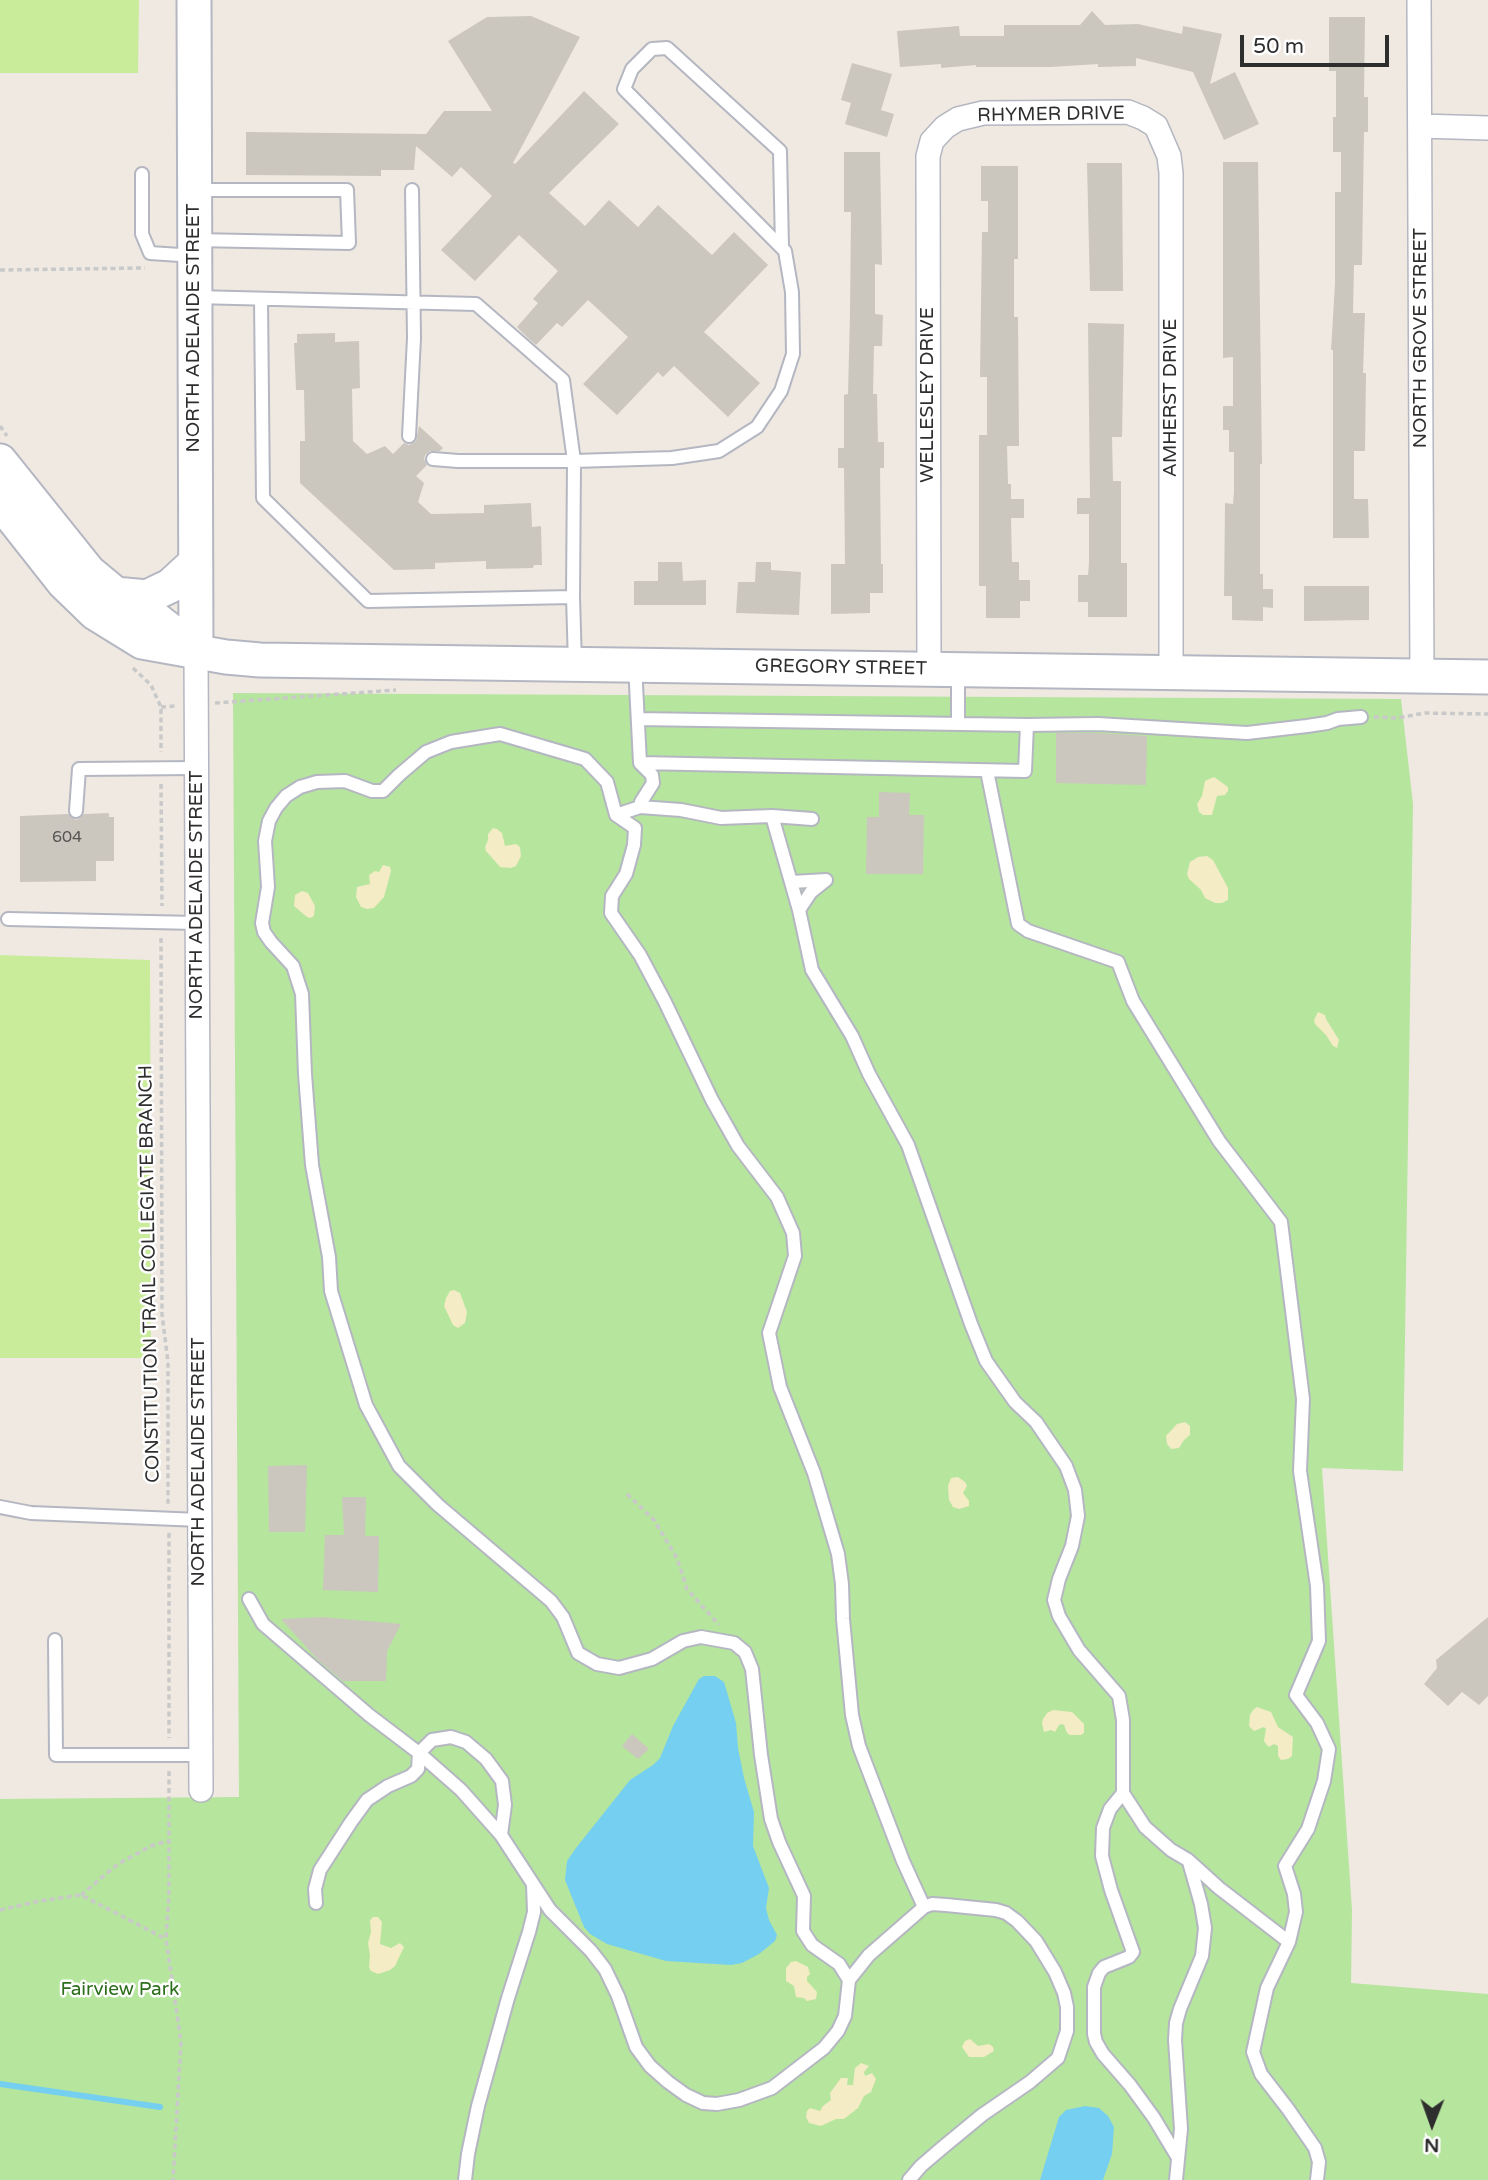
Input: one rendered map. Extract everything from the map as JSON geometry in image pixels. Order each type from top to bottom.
[{"type":"main road","name":"NORTH ADELAIDE STREET","points":[[194,0],[196,650]]},
{"type":"main road","name":"GREGORY STREET","points":[[0,461],[89,572],[196,650]]},
{"type":"main road","name":"GREGORY STREET","points":[[0,502],[64,583],[95,613],[142,642],[226,657],[260,660],[1488,677]]},
{"type":"main road","points":[[116,594],[147,597],[170,586],[195,563]]},
{"type":"street","name":"NORTH GROVE STREET","points":[[1419,0],[1422,676]]},
{"type":"street","name":"RHYMER DRIVE","points":[[945,127],[958,119],[983,113],[1128,112],[1156,127]]},
{"type":"street","name":"WELLESLEY DRIVE","points":[[944,669],[928,156],[932,141],[945,127]]},
{"type":"street","name":"AMHERST DRIVE","points":[[1156,127],[1169,156],[1171,173],[1171,672]]},
{"type":"street","points":[[1420,127],[1488,128]]},
{"type":"street","name":"NORTH ADELAIDE STREET","points":[[196,650],[201,1790]]},
{"type":"lane","points":[[433,458],[458,461],[574,461],[672,458],[719,451],[757,427],[781,391],[793,354],[792,292],[785,251],[782,248],[624,89],[632,69],[652,49],[667,48],[780,151],[782,248]]},
{"type":"lane","points":[[142,174],[142,234],[150,253],[195,248],[349,243],[347,190],[194,190]]},
{"type":"lane","points":[[410,436],[414,338],[412,190]]},
{"type":"lane","points":[[194,297],[477,304],[563,380],[574,461],[575,664]]},
{"type":"lane","points":[[261,299],[263,498],[368,601],[573,597]]},
{"type":"lane","points":[[635,665],[640,763],[652,775],[653,783],[640,807]]},
{"type":"lane","points":[[944,669],[958,724]]},
{"type":"lane","points":[[638,719],[1098,724],[1247,733],[1361,717]]},
{"type":"lane","points":[[640,763],[1025,771],[1027,725]]},
{"type":"lane","points":[[849,1980],[839,1964],[812,1945],[803,1931],[804,1896],[771,1819],[752,1669],[745,1652],[734,1643],[701,1637],[683,1641],[652,1659],[619,1668],[597,1664],[578,1653],[563,1617],[551,1601],[438,1505],[399,1466],[366,1405],[331,1291],[329,1257],[312,1165],[302,994],[293,967],[271,942],[262,923],[268,887],[265,841],[269,821],[286,796],[300,788],[317,782],[345,781],[372,791],[383,791],[426,752],[451,742],[500,734],[585,759],[607,782],[616,816],[635,828],[634,845],[626,874],[612,896],[611,913],[640,955],[666,1002],[686,1049],[719,1112],[752,1167],[777,1197],[793,1233],[795,1256],[769,1333],[780,1387],[814,1473],[838,1554],[852,1715],[859,1746],[903,1861],[924,1907]]},
{"type":"lane","points":[[76,811],[79,769],[197,768]]},
{"type":"lane","points":[[987,771],[1018,924],[1028,931],[1118,962],[1133,1001],[1219,1141],[1281,1222],[1303,1399],[1300,1471],[1317,1586],[1319,1641],[1296,1695],[1317,1723],[1329,1749],[1324,1781],[1308,1829],[1285,1866],[1294,1894],[1296,1912],[1289,1942],[1267,1988],[1253,2052],[1261,2074],[1315,2148],[1319,2162],[1317,2180]]},
{"type":"lane","points":[[616,816],[640,807],[681,810],[721,818],[772,816],[812,819]]},
{"type":"lane","points":[[772,816],[792,882],[812,970],[852,1036],[908,1145],[986,1361],[1016,1402],[1036,1422],[1066,1466],[1075,1490],[1079,1516],[1054,1600],[1059,1616],[1079,1650],[1119,1696],[1123,1720],[1123,1793],[1145,1827],[1289,1942]]},
{"type":"lane","points":[[792,882],[826,880],[811,892],[799,910]]},
{"type":"lane","points":[[8,919],[197,923]]},
{"type":"lane","points":[[0,1507],[31,1513],[200,1520]]},
{"type":"lane","points":[[249,1600],[263,1624],[461,1790],[501,1835],[559,1922],[591,1951],[604,1969],[618,1996],[640,2053],[667,2082],[686,2095],[703,2102],[718,2104],[739,2100],[772,2088],[824,2048],[838,2031],[845,2016],[849,1980],[869,1955],[924,1907],[939,1904],[996,1910],[1006,1913],[1027,1929],[1059,1981],[1067,2007],[1068,2031],[1058,2058],[982,2115],[921,2166],[909,2180]]},
{"type":"lane","points":[[55,1640],[56,1755],[201,1755]]},
{"type":"lane","points":[[316,1903],[315,1889],[320,1870],[351,1822],[367,1800],[388,1786],[411,1776],[418,1769],[419,1754],[432,1740],[451,1737],[466,1742],[486,1759],[502,1781],[505,1805],[501,1835]]},
{"type":"lane","points":[[1123,1793],[1110,1810],[1103,1828],[1102,1856],[1133,1952],[1129,1957],[1104,1967],[1099,1973],[1094,1987],[1094,2034],[1103,2054],[1154,2118],[1178,2158]]},
{"type":"lane","points":[[1176,2180],[1181,2129],[1176,2023],[1202,1956],[1205,1928],[1189,1861]]},
{"type":"lane","points":[[465,2180],[478,2106],[532,1922],[533,1885]]},
{"type":"path","points":[[0,270],[157,268]]},
{"type":"path","points":[[127,662],[151,685],[161,707],[401,690]]},
{"type":"path","name":"CONSTITUTION TRAIL COLLEGIATE BRANCH","points":[[161,707],[162,1314],[168,1363],[169,1520],[169,1895],[166,1939],[181,2042],[173,2180]]},
{"type":"path","points":[[1361,717],[1397,718],[1424,713],[1488,714]]},
{"type":"path","points":[[627,1494],[654,1520],[677,1558],[687,1589],[734,1643]]},
{"type":"path","points":[[0,1910],[81,1895],[118,1864],[168,1840]]},
{"type":"path","points":[[81,1895],[166,1939]]},
{"type":"green space","points":[[0,0],[139,0],[138,73],[0,73]]},
{"type":"green space","name":"Fairview Park","points":[[233,693],[1401,699],[1413,804],[1403,1471],[1322,1468],[1352,1910],[1351,1983],[1488,1994],[1488,2180],[0,2180],[0,1799],[239,1797]]},
{"type":"green space","points":[[0,955],[150,960],[151,1358],[0,1358]]},
{"type":"sand","points":[[1214,777],[1228,787],[1228,791],[1225,795],[1217,796],[1212,815],[1203,815],[1197,804],[1205,781]]},
{"type":"sand","points":[[493,828],[502,833],[505,846],[516,844],[520,847],[521,856],[516,866],[500,867],[486,851],[488,834]]},
{"type":"sand","points":[[1207,856],[1213,860],[1228,888],[1228,900],[1222,903],[1205,898],[1187,874],[1190,862]]},
{"type":"sand","points":[[383,865],[390,867],[391,871],[384,897],[374,908],[361,907],[356,897],[357,887],[370,884],[369,875],[375,871],[379,872]]},
{"type":"sand","points":[[302,891],[308,893],[315,906],[314,916],[310,918],[294,906],[295,895]]},
{"type":"sand","points":[[1318,1012],[1325,1015],[1339,1040],[1337,1048],[1315,1024]]},
{"type":"sand","points":[[450,1291],[460,1293],[467,1312],[465,1323],[458,1328],[453,1325],[444,1306]]},
{"type":"sand","points":[[1185,1422],[1190,1426],[1190,1435],[1179,1448],[1171,1449],[1166,1436],[1177,1424]]},
{"type":"sand","points":[[958,1477],[967,1486],[963,1493],[969,1501],[969,1506],[959,1509],[953,1507],[949,1500],[948,1486],[951,1478]]},
{"type":"sand","points":[[1257,1707],[1271,1712],[1278,1727],[1293,1737],[1292,1756],[1288,1759],[1281,1760],[1278,1746],[1274,1744],[1269,1747],[1266,1744],[1264,1727],[1254,1731],[1249,1726],[1250,1715]]},
{"type":"sand","points":[[1053,1710],[1072,1712],[1084,1724],[1084,1733],[1070,1735],[1062,1724],[1055,1732],[1044,1732],[1043,1719]]},
{"type":"sand","points":[[378,1917],[382,1922],[380,1944],[391,1948],[400,1943],[404,1947],[395,1966],[378,1974],[369,1967],[368,1943],[370,1920]]},
{"type":"sand","points":[[796,1961],[808,1967],[810,1974],[807,1981],[817,1992],[816,1999],[807,2001],[796,1997],[794,1986],[786,1981],[786,1968]]},
{"type":"sand","points":[[970,2039],[978,2046],[989,2044],[994,2051],[984,2057],[969,2057],[962,2047],[965,2041]]},
{"type":"sand","points":[[861,2063],[869,2066],[864,2072],[865,2076],[872,2073],[876,2079],[871,2092],[864,2096],[858,2108],[844,2119],[836,2119],[821,2126],[809,2123],[807,2111],[810,2108],[820,2111],[831,2100],[830,2093],[841,2078],[848,2078],[847,2085],[853,2085],[855,2068]]},
{"type":"water","points":[[715,1676],[724,1682],[736,1723],[744,1778],[754,1812],[753,1846],[769,1888],[766,1908],[777,1935],[775,1941],[759,1954],[742,1963],[731,1965],[666,1961],[607,1944],[584,1927],[565,1880],[567,1861],[576,1848],[630,1780],[660,1758],[673,1726],[699,1679]]},
{"type":"water","points":[[1085,2106],[1099,2108],[1108,2116],[1114,2127],[1112,2154],[1103,2180],[1040,2180],[1059,2117],[1066,2110]]},
{"type":"building","points":[[1092,11],[1105,25],[1138,24],[1182,34],[1183,26],[1222,34],[1210,84],[1235,72],[1259,124],[1224,140],[1193,72],[1136,58],[1136,66],[976,65],[941,68],[941,64],[900,67],[897,31],[959,26],[960,36],[1004,36],[1004,25],[1080,25]]},
{"type":"building","points":[[531,16],[580,37],[513,163],[515,164],[584,91],[619,124],[549,193],[585,226],[609,200],[638,227],[658,205],[712,255],[734,232],[768,265],[704,332],[760,383],[728,417],[674,366],[663,377],[658,372],[617,415],[583,384],[628,337],[588,300],[562,327],[557,323],[536,345],[529,339],[517,327],[538,303],[533,299],[558,271],[519,235],[475,281],[441,250],[492,196],[461,167],[452,177],[416,146],[414,170],[381,170],[381,176],[246,175],[246,132],[426,134],[444,111],[492,111],[448,41],[487,17]]},
{"type":"building","points":[[1329,17],[1365,17],[1364,97],[1368,97],[1368,132],[1364,132],[1362,265],[1354,265],[1353,313],[1365,313],[1365,451],[1354,451],[1354,499],[1368,499],[1369,538],[1333,538],[1331,350],[1335,284],[1335,192],[1341,192],[1341,152],[1333,152],[1336,71],[1329,71]]},
{"type":"building","points":[[852,63],[892,74],[881,110],[894,114],[887,137],[845,124],[851,103],[841,100]]},
{"type":"building","points":[[844,152],[880,152],[882,265],[875,264],[875,314],[883,315],[882,346],[874,346],[873,394],[877,394],[878,442],[884,442],[884,468],[880,468],[883,593],[870,593],[870,613],[831,614],[831,564],[845,564],[844,468],[838,468],[838,448],[844,448],[844,395],[848,394],[851,212],[844,212]]},
{"type":"building","points":[[1223,162],[1258,162],[1262,464],[1260,574],[1263,574],[1263,589],[1273,589],[1273,608],[1263,607],[1263,621],[1232,620],[1232,596],[1224,596],[1225,503],[1233,504],[1234,452],[1229,452],[1229,430],[1223,430],[1223,406],[1233,406],[1233,357],[1223,358]]},
{"type":"building","points":[[1087,163],[1122,163],[1123,291],[1090,291]]},
{"type":"building","points":[[981,166],[1018,166],[1018,259],[1014,259],[1014,317],[1018,317],[1019,446],[1007,446],[1011,499],[1024,499],[1024,518],[1011,518],[1012,562],[1019,562],[1019,580],[1030,580],[1030,601],[1020,601],[1020,618],[986,618],[986,586],[979,586],[979,435],[987,435],[987,377],[980,377],[982,232],[988,232],[988,201],[981,201]]},
{"type":"building","points":[[1088,323],[1124,324],[1122,437],[1112,437],[1113,481],[1121,481],[1121,563],[1127,563],[1127,617],[1088,617],[1088,602],[1078,602],[1078,575],[1088,575],[1089,563],[1089,514],[1077,514],[1077,498],[1090,498]]},
{"type":"building","points":[[335,333],[335,342],[359,341],[360,388],[352,389],[353,441],[367,454],[385,446],[393,454],[404,443],[409,445],[416,441],[419,426],[443,448],[425,455],[427,465],[416,476],[424,483],[418,502],[431,514],[484,513],[484,505],[531,503],[532,527],[541,526],[542,565],[534,565],[533,568],[486,569],[486,561],[435,563],[435,569],[394,570],[300,483],[300,441],[305,441],[304,390],[296,390],[294,343],[297,343],[297,334]]},
{"type":"building","points":[[658,562],[682,562],[683,581],[706,580],[706,605],[634,605],[634,581],[658,581]]},
{"type":"building","points":[[756,562],[771,562],[771,570],[801,572],[799,615],[736,613],[738,582],[755,582]]},
{"type":"building","points":[[1304,586],[1369,586],[1369,620],[1304,621]]},
{"type":"building","points":[[1056,733],[1147,736],[1146,785],[1056,783]]},
{"type":"building","points":[[879,792],[910,793],[909,815],[924,815],[923,874],[866,874],[867,817],[879,817]]},
{"type":"building","points":[[109,813],[109,817],[114,817],[114,861],[96,861],[96,881],[20,882],[20,816],[68,814],[76,820],[84,814]]},
{"type":"building","points":[[307,1465],[305,1532],[269,1532],[268,1466]]},
{"type":"building","points":[[342,1497],[366,1497],[365,1536],[379,1536],[378,1592],[323,1590],[325,1535],[344,1535]]},
{"type":"building","points":[[322,1617],[401,1624],[387,1651],[386,1681],[343,1681],[318,1660],[281,1619]]},
{"type":"building","points":[[1488,1617],[1488,1696],[1479,1705],[1462,1692],[1448,1706],[1424,1684],[1437,1668],[1436,1660]]},
{"type":"building","points":[[632,1734],[649,1749],[638,1759],[622,1746]]},
{"type":"waterway","points":[[0,2084],[160,2107]]}]
